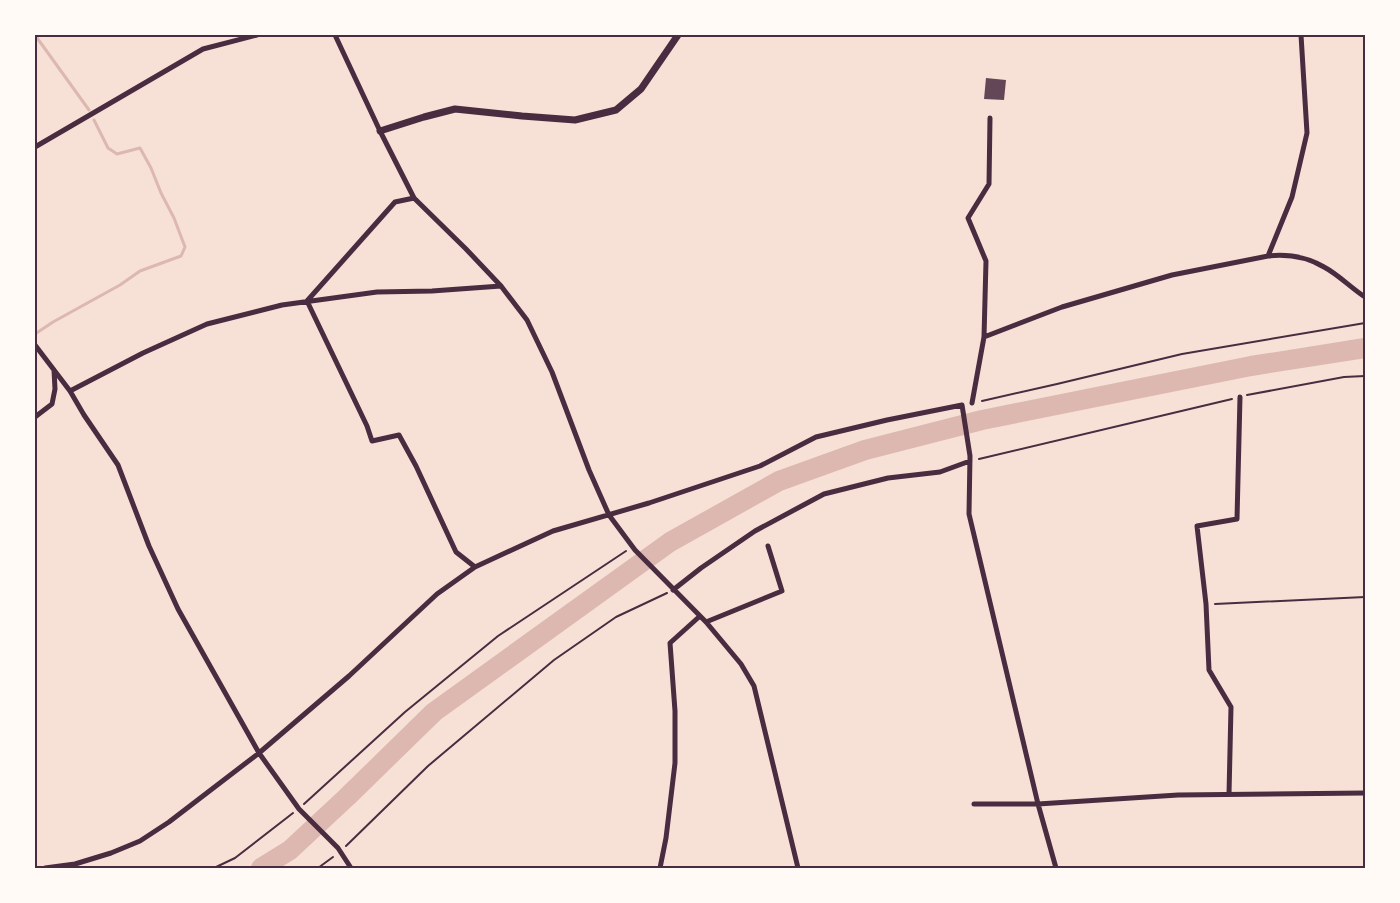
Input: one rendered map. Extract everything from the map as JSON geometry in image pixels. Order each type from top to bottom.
[{"type":"street","points":[[35,147],[204,49],[257,35]]},
{"type":"street","points":[[335,35],[414,198],[501,286],[528,320],[552,372],[589,470],[609,515],[634,548],[706,622],[741,664],[754,686],[798,868]]},
{"type":"street","points":[[380,131],[455,109],[574,120],[616,110],[641,89],[678,35]]},
{"type":"street","points":[[1268,256],[1292,197],[1307,133],[1301,35]]},
{"type":"street","points":[[972,403],[984,337],[986,261],[968,218],[989,184],[990,118]]},
{"type":"street","points":[[307,301],[395,202],[414,198]]},
{"type":"street","points":[[984,337],[1062,307],[1172,275],[1268,256],[1297,256],[1323,266],[1365,296]]},
{"type":"street","points":[[70,391],[144,353],[207,324],[282,305],[377,292],[432,291],[501,286]]},
{"type":"street","points":[[307,301],[367,426],[372,441],[399,435],[416,466],[456,552],[475,567]]},
{"type":"street","points":[[35,344],[70,391],[118,465],[149,546],[178,609],[259,753],[299,809],[339,850],[351,868]]},
{"type":"street","points":[[35,418],[52,404],[55,389],[54,370]]},
{"type":"street","points":[[1229,794],[1231,707],[1209,670],[1206,604],[1197,526],[1237,519],[1240,397]]},
{"type":"street","points":[[45,868],[75,864],[111,853],[140,841],[169,822],[259,753],[349,676],[437,594],[475,567],[553,531],[649,504],[760,466],[816,437],[962,405],[970,458],[969,514],[1038,804],[1056,868]]},
{"type":"street","points":[[673,590],[701,568],[756,531],[824,494],[888,478],[940,472],[970,458]]},
{"type":"street","points":[[706,622],[782,591],[768,546]]},
{"type":"street","points":[[660,868],[666,838],[675,763],[675,712],[670,642],[700,616]]},
{"type":"street","points":[[974,804],[1038,804],[1178,795],[1365,793]]},
{"type":"path","points":[[972,403],[1182,354],[1365,322]]},
{"type":"path","points":[[970,458],[1240,397],[1344,377],[1365,376]]},
{"type":"path","points":[[214,868],[234,858],[299,809],[404,712],[498,636],[634,548]]},
{"type":"path","points":[[318,868],[428,766],[554,660],[616,617],[673,590]]},
{"type":"path","points":[[1206,604],[1365,597]]},
{"type":"building","points":[[986,78],[1006,80],[1004,100],[984,99]]},
{"type":"waterway","points":[[35,35],[89,110]]},
{"type":"waterway","points":[[35,334],[120,285],[140,271],[181,256],[185,247],[174,218],[140,148],[117,154],[108,148],[94,120]]},
{"type":"waterway","points":[[261,868],[290,850],[434,712],[670,542],[779,481],[865,450],[982,420],[1251,366],[1365,348]]}]
